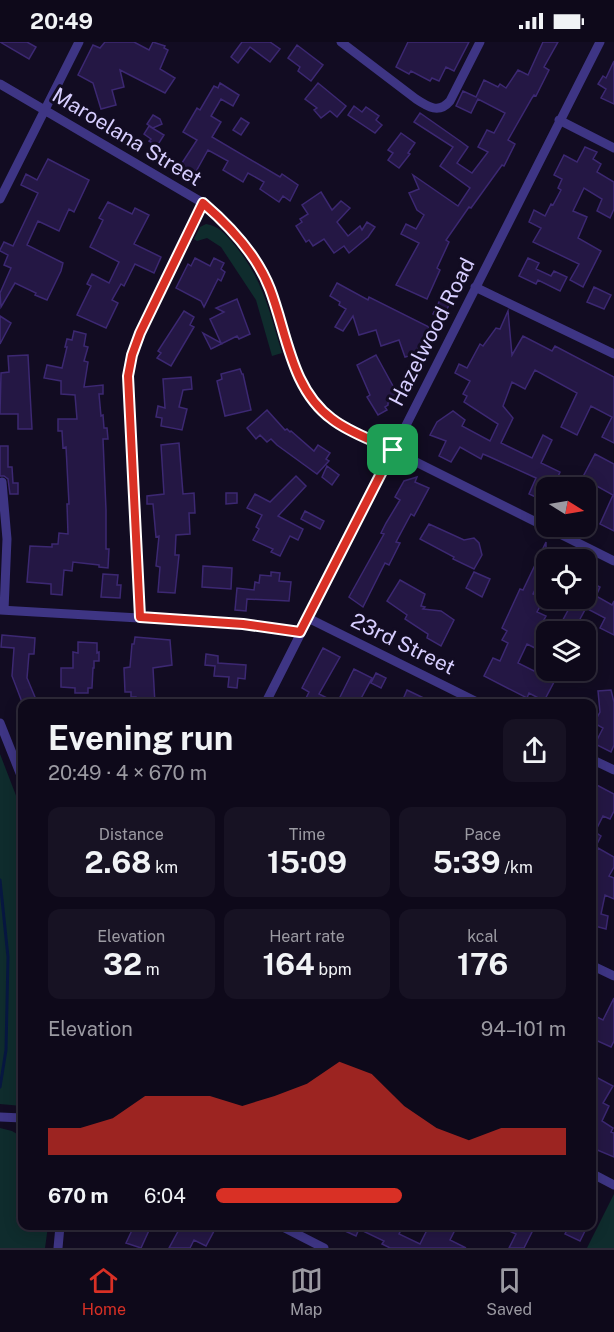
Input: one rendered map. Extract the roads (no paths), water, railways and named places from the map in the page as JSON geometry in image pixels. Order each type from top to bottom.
[{"type":"street","points":[[0,199],[79,42]]},
{"type":"street","points":[[342,42],[426,105],[441,108],[450,101],[480,42]]},
{"type":"street","name":"Hazelwood Road","points":[[267,699],[600,42]]},
{"type":"street","name":"Maroelana Street","points":[[0,84],[203,203],[225,221],[259,266],[270,289],[305,390],[332,420],[614,561]]},
{"type":"street","points":[[559,120],[614,148]]},
{"type":"street","points":[[140,617],[128,376],[140,333],[203,203]]},
{"type":"street","points":[[475,287],[614,354]]},
{"type":"street","points":[[2,482],[7,539],[2,610],[243,624],[300,632]]},
{"type":"street","name":"23rd Street","points":[[308,618],[471,699]]},
{"type":"street","points":[[0,723],[18,768]]},
{"type":"street","points":[[596,761],[614,770]]},
{"type":"street","points":[[596,967],[614,976]]},
{"type":"street","points":[[4,1117],[18,1125]]},
{"type":"street","points":[[596,1176],[614,1185]]},
{"type":"street","points":[[58,1248],[60,1230]]},
{"type":"street","points":[[289,1230],[324,1248]]},
{"type":"waterway","points":[[0,880],[8,957],[6,1050],[0,1087]]}]
